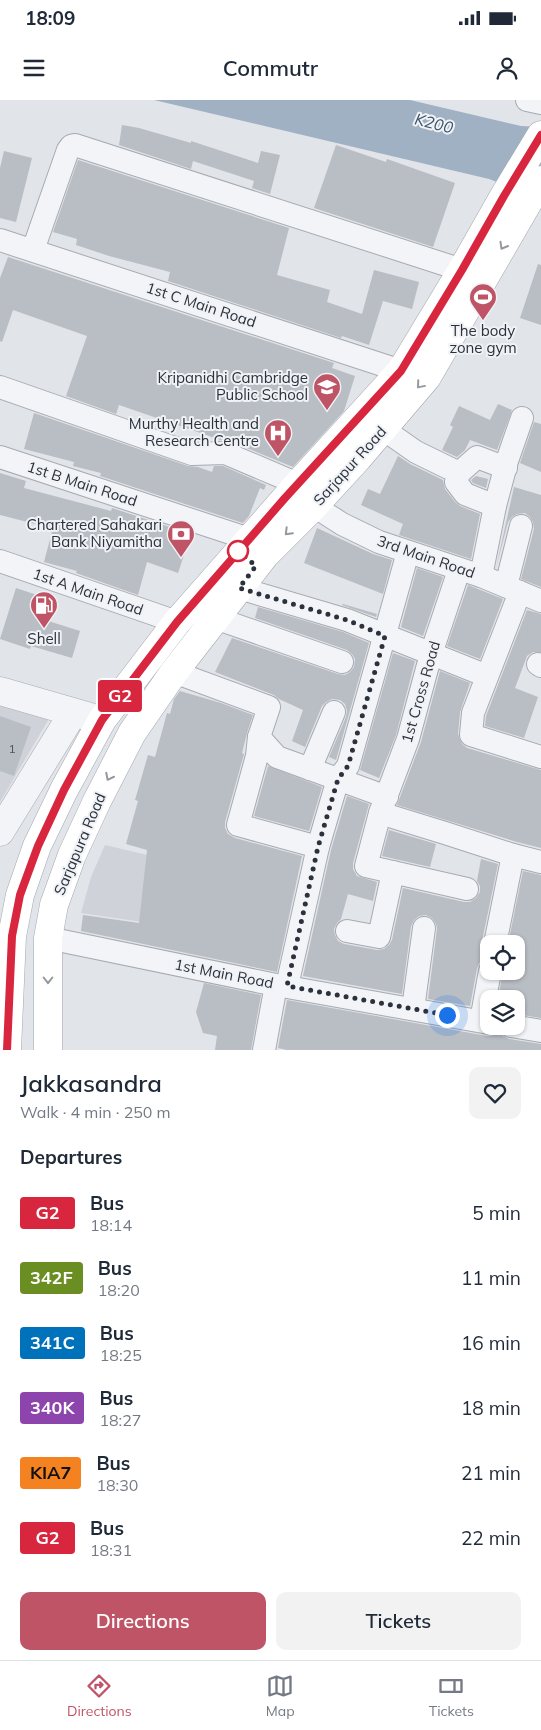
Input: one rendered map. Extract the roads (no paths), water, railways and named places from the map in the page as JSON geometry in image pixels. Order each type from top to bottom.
[{"type":"main road","name":"Sarjapur Road","points":[[132,733],[174,672],[265,554],[314,506],[428,377],[524,193],[541,135]]},
{"type":"main road","name":"Sarjapur Road","points":[[102,720],[177,622],[298,484],[401,371],[462,270],[524,193]]},
{"type":"main road","points":[[49,1045],[7,1044],[12,936],[20,895],[38,846],[64,790],[102,720]]},
{"type":"main road","name":"Sarjapura Road","points":[[49,1045],[48,938],[54,905],[72,855],[132,733]]},
{"type":"street","points":[[528,100],[541,103]]},
{"type":"street","points":[[33,250],[68,150],[75,144],[462,270]]},
{"type":"street","name":"1st C Main Road","points":[[0,240],[401,371]]},
{"type":"street","points":[[0,387],[192,454],[225,453],[298,484]]},
{"type":"street","points":[[481,576],[495,506],[522,418]]},
{"type":"street","points":[[383,429],[416,452],[459,473]]},
{"type":"street","name":"1st B Main Road","points":[[0,457],[249,539]]},
{"type":"street","points":[[495,506],[465,494],[456,482],[459,473],[477,458],[506,468]]},
{"type":"street","name":"3rd Main Road","points":[[314,506],[342,524],[379,542],[529,593]]},
{"type":"street","points":[[521,526],[529,593],[487,676],[473,712],[471,735],[541,757]]},
{"type":"street","points":[[264,1050],[318,847],[338,779],[348,766],[408,552]]},
{"type":"street","name":"1st A Main Road","points":[[0,561],[177,622]]},
{"type":"street","name":"1st Cross Road","points":[[393,872],[366,866],[383,805],[408,738],[431,654],[459,570]]},
{"type":"street","points":[[239,588],[347,620],[487,676]]},
{"type":"street","points":[[215,618],[342,662]]},
{"type":"street","points":[[174,672],[269,707],[259,736],[257,756],[238,825],[318,847]]},
{"type":"street","points":[[0,691],[102,720]]},
{"type":"street","points":[[310,769],[334,712]]},
{"type":"street","points":[[0,832],[73,713]]},
{"type":"street","points":[[259,736],[277,757],[338,779],[383,805],[445,832],[513,855],[541,862]]},
{"type":"street","points":[[497,935],[513,855]]},
{"type":"street","points":[[347,931],[379,937],[393,872],[466,889]]},
{"type":"street","points":[[413,1009],[424,928]]},
{"type":"street","name":"1st Main Road","points":[[48,938],[282,985],[480,1021]]},
{"type":"street","points":[[525,1029],[541,1032]]},
{"type":"water","name":"K200","points":[[154,100],[410,100],[521,126],[541,127],[541,199],[489,179]]},
{"type":"place","name":"The body zone gym","points":[[483,321]]},
{"type":"place","name":"Kripanidhi Cambridge Public School","points":[[327,411]]},
{"type":"place","name":"Murthy Health and Research Centre","points":[[278,457]]},
{"type":"place","name":"Chartered Sahakari Bank Niyamitha","points":[[181,558]]},
{"type":"place","name":"Shell","points":[[44,629]]}]
